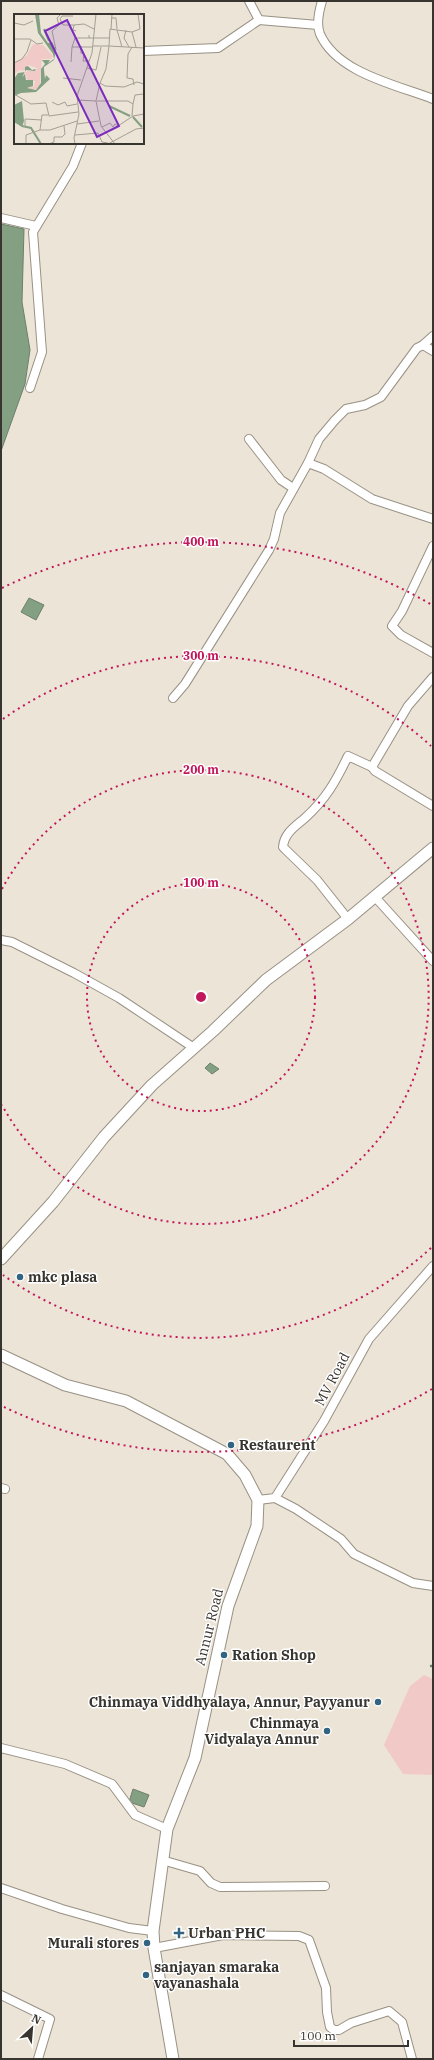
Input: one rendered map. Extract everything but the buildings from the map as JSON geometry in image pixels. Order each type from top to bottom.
[{"type":"main road","points":[[1,1259],[54,1202],[109,1131],[152,1085],[194,1048],[266,980],[348,919],[433,848]]},
{"type":"main road","name":"Annur Road","points":[[1,1355],[65,1385],[126,1401],[227,1454],[245,1475],[258,1500],[257,1526],[228,1606],[195,1758],[167,1829],[162,1860],[153,1931],[154,1948],[173,2059]]},
{"type":"street","points":[[249,1],[259,20]]},
{"type":"street","points":[[322,1],[318,25],[320,34],[333,54],[356,70],[433,99]]},
{"type":"street","points":[[144,51],[218,48],[259,20],[318,25]]},
{"type":"street","points":[[30,388],[42,352],[33,232],[45,215],[73,166],[82,144]]},
{"type":"street","points":[[1,218],[36,226]]},
{"type":"street","points":[[174,698],[185,684],[269,550],[274,539],[280,514],[308,463],[319,439],[346,409],[365,405],[381,397],[417,348],[423,346],[433,336]]},
{"type":"street","points":[[423,346],[433,351]]},
{"type":"street","points":[[249,439],[281,480],[293,488]]},
{"type":"street","points":[[308,463],[324,469],[372,499],[433,519]]},
{"type":"street","points":[[433,546],[402,611],[392,626],[401,635],[433,653]]},
{"type":"street","points":[[372,767],[408,706],[433,677]]},
{"type":"street","points":[[348,919],[322,885],[283,847],[289,831],[318,806],[332,789],[348,756],[372,767],[375,771],[433,806]]},
{"type":"street","points":[[375,897],[433,962]]},
{"type":"street","points":[[1,940],[12,942],[74,973],[119,998],[194,1048]]},
{"type":"street","name":"MV Road","points":[[275,1498],[324,1421],[369,1340],[433,1266]]},
{"type":"street","points":[[258,1500],[275,1498],[296,1509],[341,1539],[354,1554],[413,1583],[433,1586]]},
{"type":"street","points":[[1,1748],[65,1764],[112,1784],[135,1815],[167,1829]]},
{"type":"street","points":[[162,1860],[200,1871],[211,1883],[220,1887],[325,1886]]},
{"type":"street","points":[[1,1888],[62,1910],[129,1928],[153,1931]]},
{"type":"street","points":[[154,1948],[223,1935],[299,1936],[309,1940],[326,1988],[326,2012],[330,2027],[334,2030],[339,2030],[351,2023],[389,2011],[402,2022],[412,2059]]},
{"type":"street","points":[[1,1995],[50,2019],[38,2059]]},
{"type":"shaded area","points":[[1,224],[24,229],[22,302],[30,350],[25,384],[1,451]]},
{"type":"shaded area","points":[[29,598],[44,605],[36,620],[21,612]]},
{"type":"shaded area","points":[[210,1063],[219,1069],[212,1074],[205,1068]]},
{"type":"shaded area","points":[[424,1675],[433,1679],[433,1775],[403,1774],[384,1745],[410,1686]]},
{"type":"shaded area","points":[[133,1789],[149,1795],[144,1807],[129,1802]]},
{"type":"place","name":"mkc plasa","points":[[20,1277]]},
{"type":"place","name":"Restaurent","points":[[231,1445]]},
{"type":"place","name":"Ration Shop","points":[[224,1655]]},
{"type":"place","name":"Chinmaya Viddhyalaya, Annur, Payyanur","points":[[378,1702]]},
{"type":"place","name":"Chinmaya Vidyalaya Annur","points":[[327,1731]]},
{"type":"place","name":"Urban PHC","points":[[179,1933]]},
{"type":"place","name":"Murali stores","points":[[147,1943]]},
{"type":"place","name":"sanjayan smaraka vayanashala","points":[[146,1975]]}]
